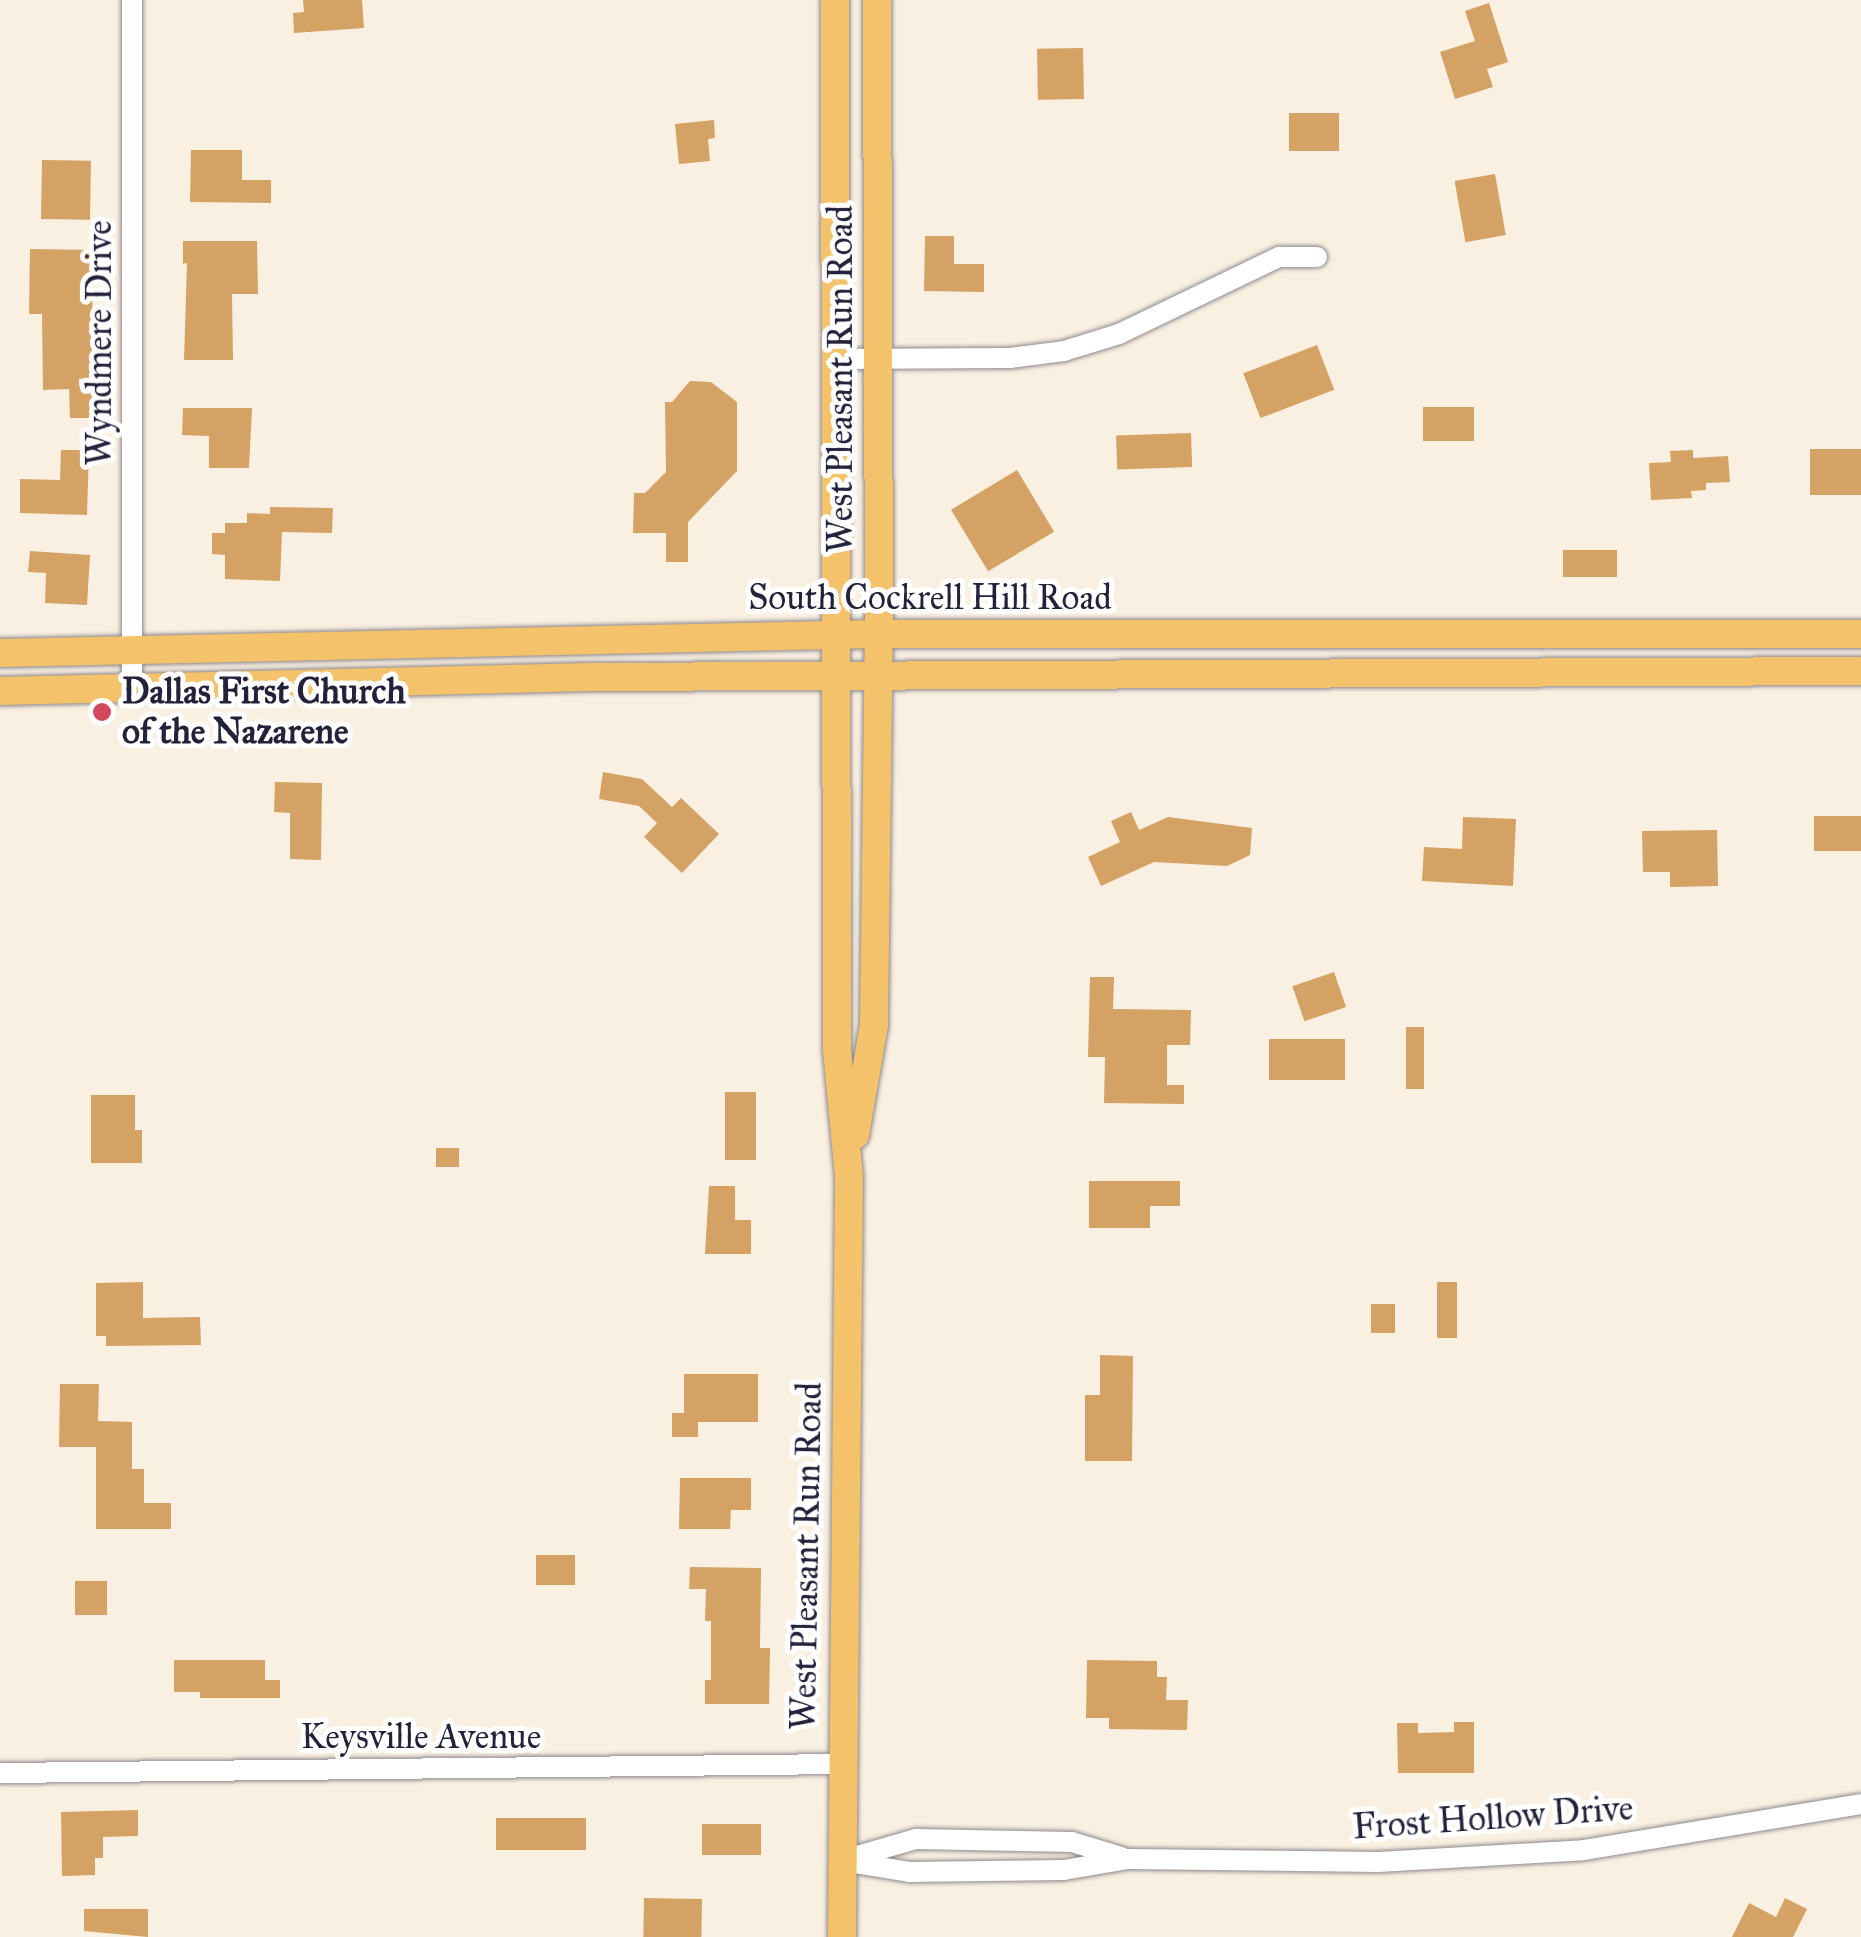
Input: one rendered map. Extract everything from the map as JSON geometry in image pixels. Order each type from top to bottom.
[{"type":"main road","name":"West Pleasant Run Road","points":[[835,0],[837,1050],[849,1176],[842,1937]]},
{"type":"main road","name":"West Pleasant Run Road","points":[[849,1176],[874,1025],[879,634],[877,0]]},
{"type":"main road","name":"South Cockrell Hill Road","points":[[0,653],[836,634],[1861,634]]},
{"type":"main road","points":[[0,691],[835,676],[1861,672]]},
{"type":"street","name":"Wyndmere Drive","points":[[132,0],[132,687]]},
{"type":"street","points":[[837,359],[1010,358],[1064,351],[1118,334],[1279,257],[1316,257]]},
{"type":"street","name":"Keysville Avenue","points":[[0,1773],[842,1764]]},
{"type":"street","name":"Frost Hollow Drive","points":[[842,1860],[910,1872],[1064,1870],[1128,1859],[1378,1862],[1584,1850],[1861,1804]]},
{"type":"street","name":"Frost Hollow Drive","points":[[842,1860],[916,1839],[1072,1842],[1128,1859]]},
{"type":"building","points":[[303,0],[362,0],[364,28],[294,33],[293,13],[304,12]]},
{"type":"building","points":[[1489,3],[1508,62],[1487,69],[1493,87],[1455,99],[1440,52],[1475,41],[1465,11]]},
{"type":"building","points":[[1083,48],[1084,99],[1038,100],[1037,49]]},
{"type":"building","points":[[1289,113],[1339,113],[1339,151],[1289,151]]},
{"type":"building","points":[[714,120],[715,138],[708,139],[710,161],[679,164],[675,124]]},
{"type":"building","points":[[191,150],[242,150],[242,180],[271,180],[271,203],[190,202]]},
{"type":"building","points":[[42,160],[91,161],[90,220],[41,219]]},
{"type":"building","points":[[1495,174],[1506,235],[1465,242],[1455,181]]},
{"type":"building","points":[[925,236],[954,236],[954,264],[984,264],[984,292],[924,291]]},
{"type":"building","points":[[183,241],[257,241],[258,294],[232,294],[233,360],[184,360],[187,263],[183,264]]},
{"type":"building","points":[[30,249],[92,250],[93,418],[70,418],[69,389],[43,390],[42,314],[29,314]]},
{"type":"building","points":[[1317,345],[1334,390],[1260,418],[1243,373]]},
{"type":"building","points":[[690,381],[711,382],[737,402],[737,471],[688,522],[688,562],[666,562],[666,533],[633,533],[634,493],[645,493],[666,472],[665,402],[672,402]]},
{"type":"building","points":[[1423,407],[1474,407],[1474,441],[1423,441]]},
{"type":"building","points":[[183,408],[252,408],[249,468],[209,468],[209,436],[182,435]]},
{"type":"building","points":[[1191,433],[1192,467],[1117,470],[1116,436]]},
{"type":"building","points":[[1810,449],[1861,449],[1861,495],[1810,495]]},
{"type":"building","points":[[61,450],[89,450],[87,515],[20,513],[20,479],[60,480]]},
{"type":"building","points":[[1693,450],[1693,458],[1728,456],[1730,482],[1706,483],[1706,490],[1691,491],[1692,498],[1651,500],[1649,463],[1671,462],[1670,451]]},
{"type":"building","points":[[1017,470],[1054,532],[988,571],[951,510]]},
{"type":"building","points":[[270,507],[333,508],[332,533],[282,532],[280,581],[225,579],[225,555],[212,554],[212,533],[225,533],[225,523],[247,523],[247,513],[270,514]]},
{"type":"building","points":[[1563,550],[1617,550],[1617,577],[1563,577]]},
{"type":"building","points":[[30,551],[90,555],[87,605],[45,603],[46,573],[28,572]]},
{"type":"building","points":[[603,772],[642,779],[672,807],[681,798],[719,834],[682,873],[644,837],[657,823],[639,806],[599,799]]},
{"type":"building","points":[[275,782],[322,783],[321,860],[290,859],[290,813],[274,812]]},
{"type":"building","points":[[1131,812],[1139,830],[1168,817],[1252,828],[1250,855],[1227,866],[1154,862],[1101,886],[1088,857],[1120,842],[1111,821]]},
{"type":"building","points":[[1814,816],[1861,816],[1861,851],[1814,851]]},
{"type":"building","points":[[1463,817],[1516,819],[1513,886],[1422,881],[1424,847],[1462,849]]},
{"type":"building","points":[[1717,830],[1718,886],[1670,887],[1670,872],[1643,872],[1642,831]]},
{"type":"building","points":[[1334,972],[1346,1007],[1304,1021],[1292,986]]},
{"type":"building","points":[[1090,977],[1114,977],[1113,1009],[1191,1010],[1190,1045],[1167,1045],[1167,1085],[1184,1085],[1184,1104],[1104,1103],[1105,1057],[1088,1057]]},
{"type":"building","points":[[1406,1027],[1424,1027],[1424,1089],[1406,1089]]},
{"type":"building","points":[[1269,1039],[1345,1039],[1345,1080],[1269,1080]]},
{"type":"building","points":[[725,1092],[756,1092],[756,1160],[725,1160]]},
{"type":"building","points":[[91,1095],[135,1095],[135,1130],[142,1130],[142,1163],[91,1163]]},
{"type":"building","points":[[436,1148],[459,1148],[459,1167],[436,1167]]},
{"type":"building","points":[[1089,1181],[1180,1181],[1180,1206],[1150,1206],[1150,1228],[1089,1228]]},
{"type":"building","points":[[709,1186],[735,1186],[735,1220],[751,1220],[751,1254],[705,1254]]},
{"type":"building","points":[[143,1282],[143,1318],[200,1317],[201,1345],[106,1346],[106,1336],[96,1336],[96,1283]]},
{"type":"building","points":[[1437,1282],[1457,1282],[1457,1338],[1437,1338]]},
{"type":"building","points":[[1371,1304],[1395,1304],[1395,1333],[1371,1333]]},
{"type":"building","points":[[1100,1355],[1133,1356],[1132,1461],[1085,1461],[1085,1395],[1100,1395]]},
{"type":"building","points":[[684,1374],[758,1374],[758,1422],[698,1422],[698,1437],[672,1437],[672,1413],[684,1413]]},
{"type":"building","points":[[60,1384],[99,1384],[98,1421],[132,1422],[132,1469],[144,1469],[144,1503],[171,1503],[171,1529],[96,1529],[96,1447],[59,1447]]},
{"type":"building","points":[[680,1478],[751,1478],[751,1510],[731,1510],[730,1529],[679,1529]]},
{"type":"building","points":[[536,1555],[575,1555],[575,1585],[536,1585]]},
{"type":"building","points":[[690,1567],[761,1568],[760,1648],[770,1648],[769,1704],[705,1704],[705,1680],[711,1680],[711,1621],[705,1621],[706,1589],[689,1589]]},
{"type":"building","points":[[75,1581],[107,1581],[107,1615],[75,1615]]},
{"type":"building","points":[[174,1660],[265,1660],[265,1680],[280,1680],[280,1698],[200,1698],[200,1692],[174,1692]]},
{"type":"building","points":[[1087,1660],[1157,1661],[1157,1677],[1167,1677],[1166,1700],[1188,1700],[1187,1730],[1109,1729],[1109,1718],[1086,1718]]},
{"type":"building","points":[[1454,1722],[1474,1722],[1474,1773],[1398,1773],[1397,1723],[1418,1723],[1418,1733],[1454,1732]]},
{"type":"building","points":[[138,1810],[138,1836],[103,1837],[103,1858],[95,1858],[95,1875],[62,1876],[61,1812]]},
{"type":"building","points":[[496,1818],[586,1818],[586,1850],[496,1850]]},
{"type":"building","points":[[702,1824],[761,1824],[761,1855],[702,1855]]},
{"type":"building","points":[[644,1898],[702,1899],[701,1937],[643,1937]]},
{"type":"building","points":[[1785,1898],[1807,1909],[1793,1937],[1732,1937],[1749,1903],[1776,1917]]},
{"type":"building","points":[[84,1909],[148,1909],[148,1937],[84,1931]]},
{"type":"place","name":"Dallas First Church of the Nazarene","points":[[102,712]]}]
